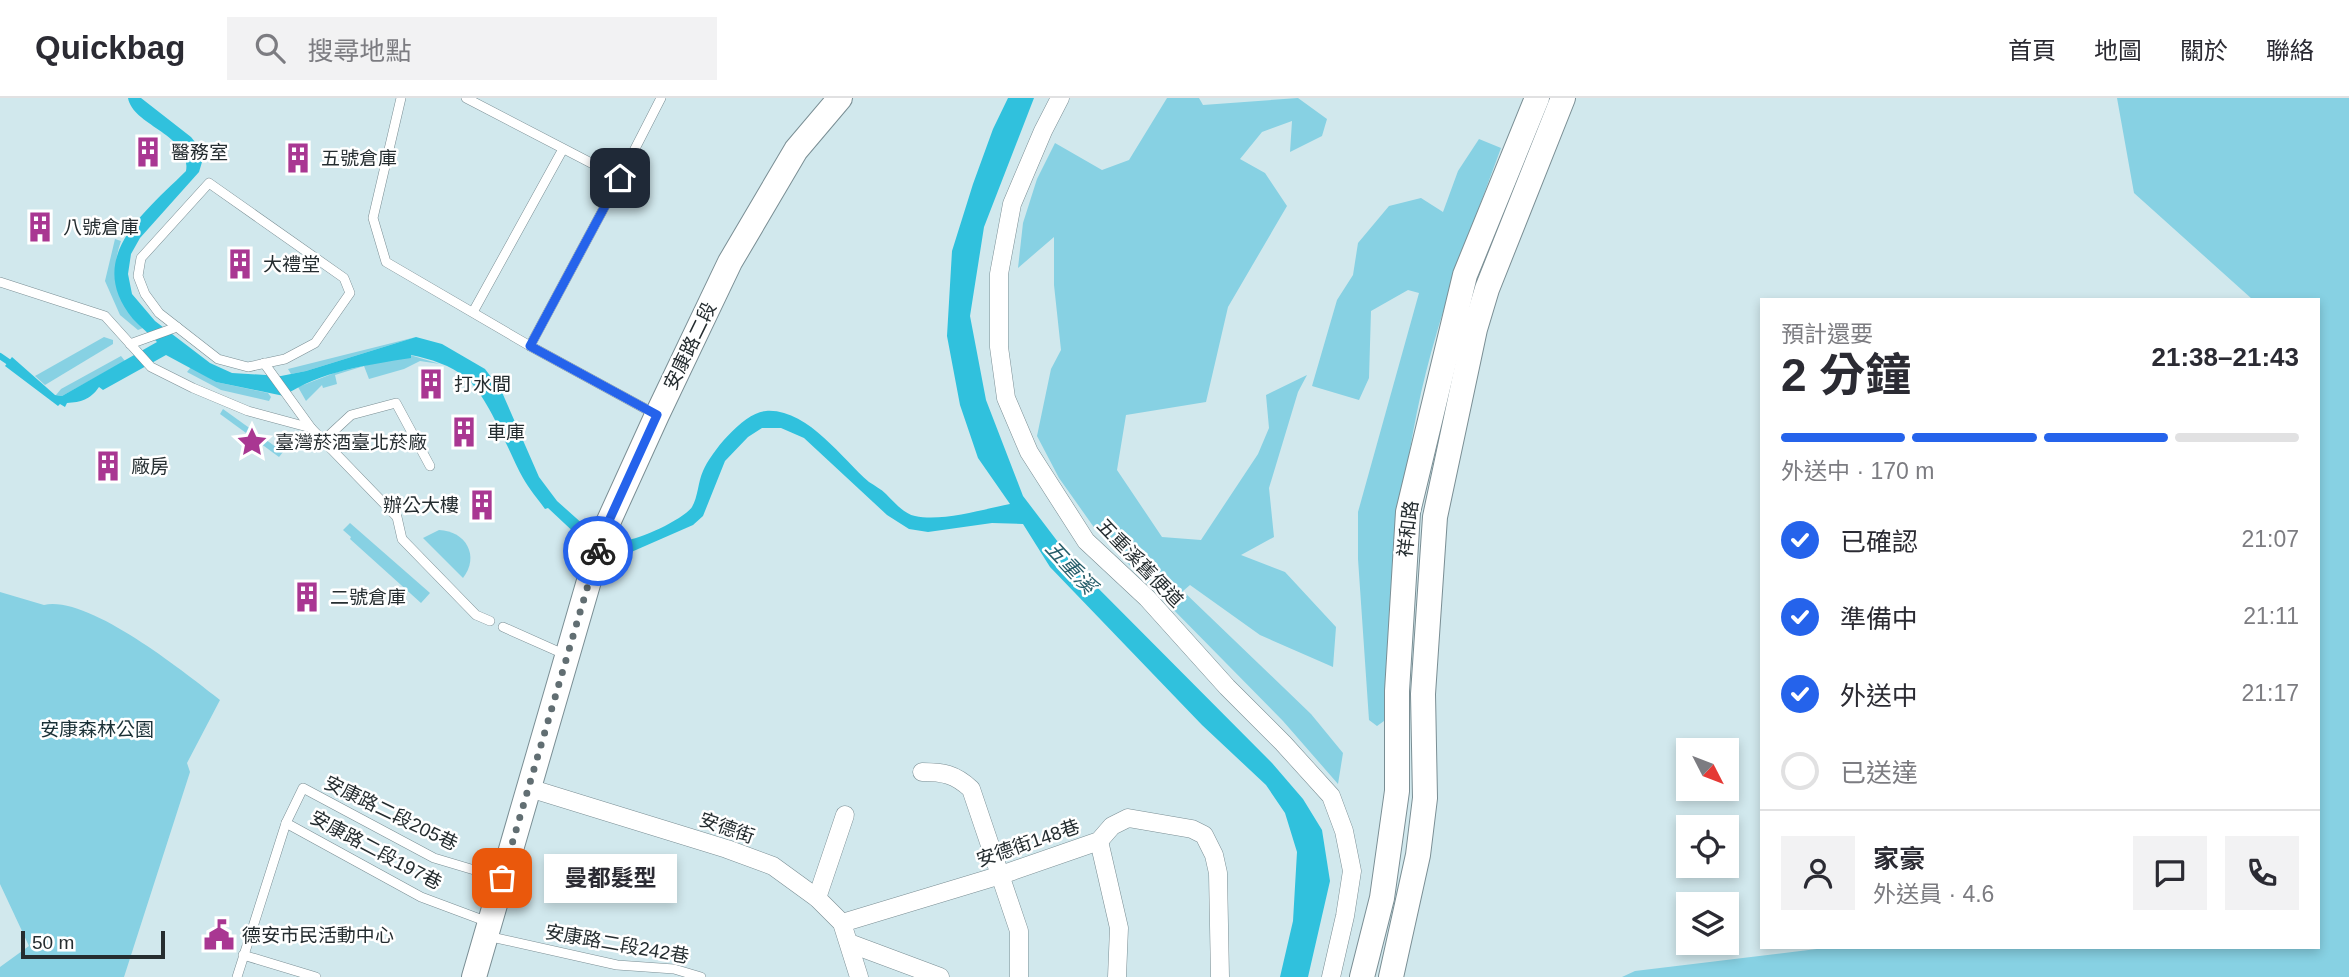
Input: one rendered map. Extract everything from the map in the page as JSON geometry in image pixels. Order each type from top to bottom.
[{"type":"main road","name":"安康路二段","points":[[474,977],[602,536],[730,262],[796,150],[840,98]]},
{"type":"main road","name":"祥和路","points":[[1362,977],[1382,898],[1397,791],[1397,691],[1408,512],[1465,275],[1537,98]]},
{"type":"main road","name":"祥和路","points":[[1391,977],[1418,855],[1424,798],[1423,694],[1435,517],[1475,329],[1487,289],[1563,98]]},
{"type":"street","name":"五重溪舊便道","points":[[1060,98],[1043,131],[1013,204],[999,274],[999,347],[1006,398],[1029,452],[1086,541],[1147,598],[1331,796],[1344,831],[1352,871],[1331,977]]},
{"type":"street","points":[[922,772],[957,776],[971,789],[1018,931],[1019,977]]},
{"type":"street","name":"安德街","points":[[529,788],[727,849],[773,866],[817,898],[842,923],[859,977]]},
{"type":"street","points":[[817,898],[845,815]]},
{"type":"street","name":"安德街148巷","points":[[842,923],[1001,875],[1099,841],[1112,826],[1128,818],[1192,829],[1204,835],[1214,855],[1218,873],[1220,977]]},
{"type":"street","points":[[1099,841],[1119,928],[1117,977]]},
{"type":"street","points":[[849,943],[940,977]]},
{"type":"lane","points":[[401,98],[373,218],[386,262],[530,346],[657,415]]},
{"type":"lane","points":[[466,98],[620,178]]},
{"type":"lane","points":[[530,346],[661,98]]},
{"type":"lane","points":[[473,312],[563,149]]},
{"type":"lane","points":[[209,183],[344,278],[350,293],[315,343],[267,368],[248,367],[218,359],[174,328],[145,294],[138,276],[141,258],[209,183]]},
{"type":"lane","points":[[0,282],[105,316],[151,367],[193,388],[248,411],[311,428]]},
{"type":"lane","points":[[133,347],[146,338],[174,328]]},
{"type":"lane","points":[[267,368],[311,428],[397,517],[402,539],[476,615],[490,621]]},
{"type":"lane","points":[[323,441],[351,415],[396,403],[430,466]]},
{"type":"lane","points":[[503,627],[567,656]]},
{"type":"lane","name":"安康路二段205巷","points":[[286,823],[303,788],[434,858],[502,878]]},
{"type":"lane","points":[[237,977],[286,823]]},
{"type":"lane","name":"安康路二段197巷","points":[[286,823],[421,897],[487,929]]},
{"type":"lane","name":"安康路二段242巷","points":[[487,929],[617,965],[674,969],[701,977]]},
{"type":"lane","points":[[243,955],[316,977]]},
{"type":"green space","points":[[1167,98],[1199,98],[1203,105],[1298,98],[1327,119],[1322,136],[1290,152],[1292,121],[1262,132],[1240,159],[1265,173],[1287,206],[1228,307],[1206,402],[1126,415],[1117,470],[1162,537],[1201,540],[1258,454],[1269,428],[1266,395],[1307,375],[1298,392],[1269,488],[1274,537],[1241,555],[1285,572],[1336,627],[1333,667],[1260,635],[1190,585],[1183,591],[1311,714],[1343,753],[1338,784],[1283,721],[1098,533],[1059,478],[1037,436],[1051,369],[1061,350],[1054,285],[1054,237],[1018,268],[1023,223],[1037,179],[1055,143],[1102,170],[1129,160]]},
{"type":"green space","points":[[2117,98],[2349,98],[2349,977],[1622,977],[1635,971],[1816,949],[2320,949],[2320,298],[2251,298],[2134,193]]},
{"type":"green space","points":[[1479,139],[1501,148],[1446,301],[1420,398],[1398,536],[1384,721],[1377,726],[1369,720],[1358,559],[1358,512],[1419,293],[1408,290],[1371,311],[1369,378],[1359,400],[1312,386],[1337,300],[1353,275],[1358,243],[1389,206],[1421,198],[1443,212],[1458,171]]},
{"type":"green space","points":[[115,239],[121,241],[117,254],[117,288],[126,309],[143,328],[138,330],[120,315],[105,281]]},
{"type":"green space","points":[[104,337],[113,340],[113,344],[45,385],[35,376]]},
{"type":"green space","points":[[416,337],[306,371],[291,374],[288,369]]},
{"type":"green space","points":[[410,355],[440,364],[420,361],[404,369],[369,379],[364,366],[335,375],[337,384],[323,388],[322,385],[306,401],[298,387],[337,372]]},
{"type":"green space","points":[[121,356],[125,361],[62,396],[56,395],[61,389]]},
{"type":"green space","points":[[191,367],[216,382],[268,393],[271,397],[269,401],[221,390],[187,372]]},
{"type":"green space","points":[[223,409],[283,452],[279,457],[220,414]]},
{"type":"green space","points":[[350,523],[430,593],[421,603],[350,539],[343,530]]},
{"type":"green space","points":[[439,530],[457,535],[468,546],[470,561],[463,578],[423,538]]},
{"type":"green space","name":"安康森林公園","points":[[0,592],[44,605],[63,605],[86,612],[161,655],[220,700],[187,763],[190,772],[124,977],[0,977],[0,967],[29,946],[0,884]]},
{"type":"water","points":[[128,98],[141,98],[191,137],[199,147],[202,162],[199,172],[140,238],[131,254],[128,274],[132,294],[155,321],[210,363],[232,373],[281,376],[306,371],[416,337],[442,344],[485,369],[501,390],[539,477],[557,501],[585,526],[580,538],[548,508],[545,509],[528,486],[490,411],[474,387],[460,373],[433,361],[411,355],[411,358],[345,370],[313,380],[284,396],[216,382],[166,355],[103,390],[99,387],[85,400],[67,403],[65,407],[60,404],[58,406],[5,366],[12,357],[55,395],[62,396],[157,342],[133,319],[119,297],[114,276],[117,256],[125,238],[138,220],[186,171],[185,159],[172,139],[140,116],[132,108]]},
{"type":"water","name":"五重溪","points":[[1008,98],[1034,98],[984,227],[970,316],[986,400],[1023,496],[1077,567],[1272,763],[1303,799],[1322,830],[1330,881],[1308,977],[1280,977],[1293,921],[1297,852],[1285,813],[1266,785],[1202,725],[1050,567],[1023,524],[992,523],[928,532],[909,529],[887,515],[804,438],[781,428],[762,428],[748,437],[725,461],[703,516],[693,525],[629,553],[618,554],[622,540],[647,534],[670,524],[687,512],[694,503],[703,471],[713,454],[739,425],[757,413],[766,411],[781,412],[809,426],[869,482],[911,515],[950,516],[1010,504],[978,458],[960,405],[947,336],[952,251],[993,129]]},
{"type":"waterway","points":[[0,356],[13,365]]},
{"type":"waterway","points":[[605,541],[627,550]]},
{"type":"way so far","points":[[502,878],[598,551]]},
{"type":"place","name":"醫務室","points":[[148,152]]},
{"type":"place","name":"五號倉庫","points":[[298,158]]},
{"type":"place","name":"八號倉庫","points":[[40,227]]},
{"type":"place","name":"大禮堂","points":[[240,264]]},
{"type":"place","name":"打水間","points":[[431,384]]},
{"type":"place","name":"車庫","points":[[464,432]]},
{"type":"place","name":"臺灣菸酒臺北菸廠","points":[[252,442]]},
{"type":"place","name":"廠房","points":[[108,466]]},
{"type":"place","name":"辦公大樓","points":[[482,505]]},
{"type":"place","name":"二號倉庫","points":[[307,597]]},
{"type":"place","name":"曼都髮型","points":[[502,878]]},
{"type":"place","name":"德安市民活動中心","points":[[219,935]]},
{"type":"route","points":[[598,551],[602,536],[657,415],[530,346],[620,178]]}]
